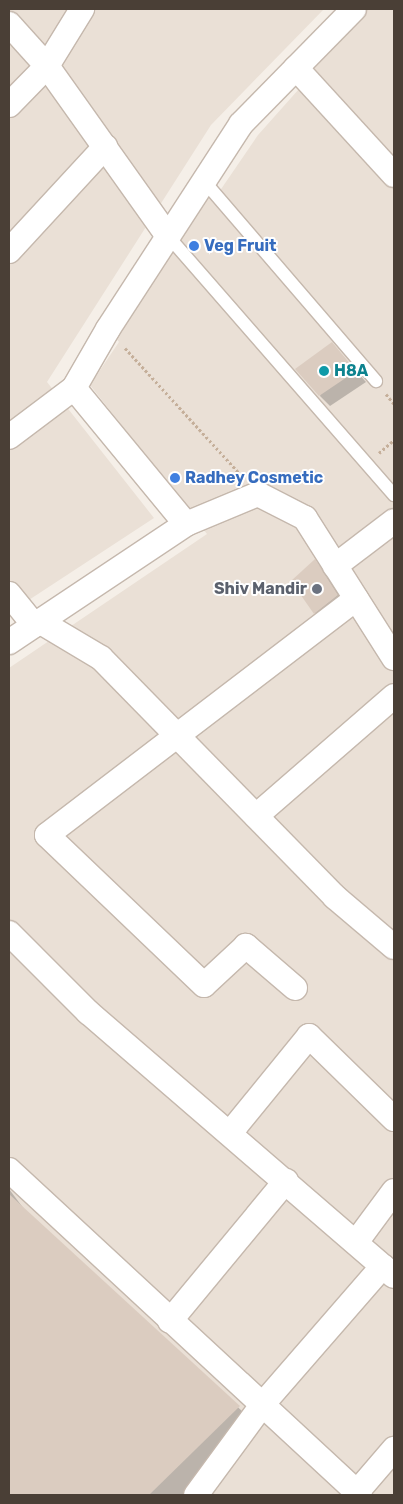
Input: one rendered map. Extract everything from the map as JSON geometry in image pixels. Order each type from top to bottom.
[{"type":"street","points":[[9,105],[47,66],[82,9]]},
{"type":"street","points":[[9,436],[74,388],[108,329],[242,124],[354,9]]},
{"type":"street","points":[[9,24],[47,66],[168,236]]},
{"type":"street","points":[[296,68],[394,175]]},
{"type":"street","points":[[9,251],[105,147]]},
{"type":"street","points":[[74,388],[186,524]]},
{"type":"street","points":[[9,642],[186,524],[258,494],[305,518],[394,658]]},
{"type":"street","points":[[335,566],[394,521]]},
{"type":"street","points":[[9,594],[37,623],[101,658],[335,897],[394,947]]},
{"type":"street","points":[[295,988],[246,946],[204,985],[47,835],[356,599]]},
{"type":"street","points":[[256,816],[394,696]]},
{"type":"street","points":[[9,933],[88,1012],[357,1241],[389,1271],[262,1405],[196,1495]]},
{"type":"street","points":[[230,1133],[309,1036],[394,1118]]},
{"type":"street","points":[[9,1170],[357,1494],[394,1449]]},
{"type":"street","points":[[170,1321],[286,1181]]},
{"type":"street","points":[[357,1241],[394,1191]]},
{"type":"lane","points":[[204,181],[376,381]]},
{"type":"lane","points":[[168,236],[394,495]]},
{"type":"path","points":[[108,329],[258,494]]},
{"type":"shaded area","points":[[9,9],[324,9],[211,125],[47,382],[154,518],[9,613]]},
{"type":"shaded area","points":[[354,9],[394,9],[394,1495],[9,1495],[9,668],[207,534],[90,385],[119,342],[108,329],[204,181],[217,195],[258,135],[307,80],[296,68]]},
{"type":"building","name":"H8A","points":[[332,342],[356,371],[319,396],[295,369]]},
{"type":"building","name":"Shiv Mandir","points":[[315,559],[338,595],[314,614],[291,581]]},
{"type":"building","points":[[9,1194],[240,1406],[149,1495],[9,1495]]},
{"type":"place","name":"Veg Fruit","points":[[194,246]]},
{"type":"place","name":"H8A","points":[[324,371]]},
{"type":"place","name":"Radhey Cosmetic","points":[[175,478]]},
{"type":"place","name":"Shiv Mandir","points":[[317,589]]}]
